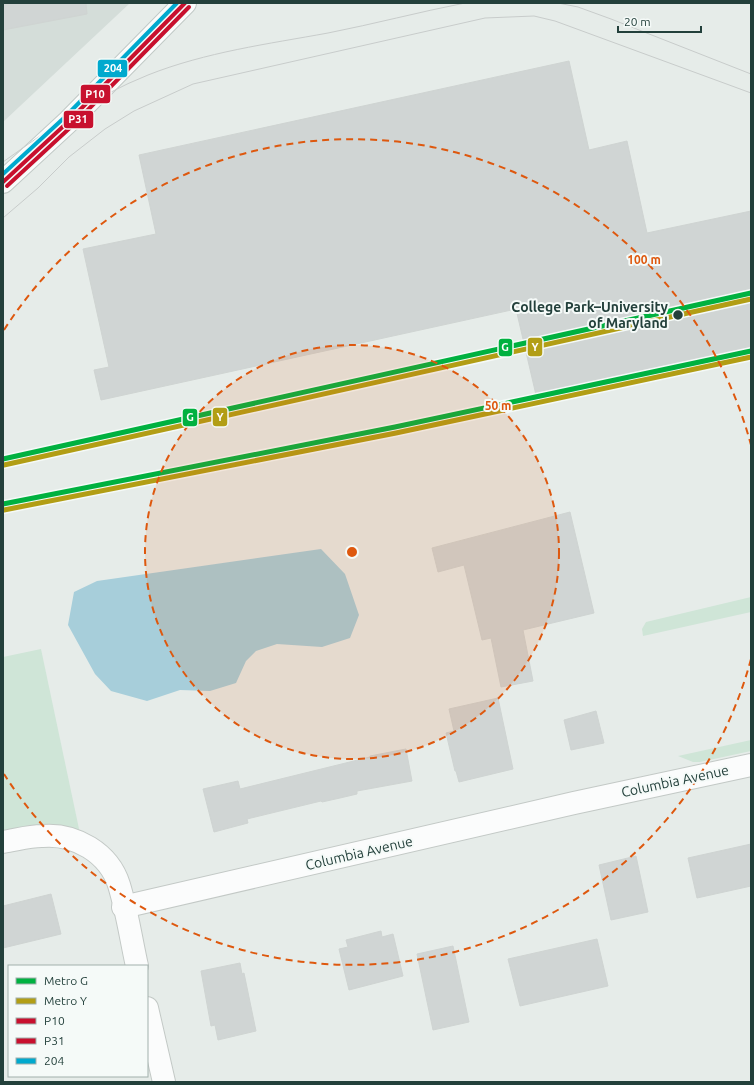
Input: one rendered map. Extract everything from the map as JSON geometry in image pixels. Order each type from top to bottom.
[{"type":"street","points":[[3,182],[70,121],[185,3]]},
{"type":"street","name":"Columbia Avenue","points":[[123,908],[574,803],[751,765]]},
{"type":"street","points":[[3,842],[44,835],[82,843],[96,852],[110,867],[118,884],[137,965]]},
{"type":"street","points":[[148,1012],[164,1082]]},
{"type":"shaded area","points":[[3,3],[130,3],[3,122]]},
{"type":"green space","points":[[751,597],[751,612],[643,636],[642,629],[646,622]]},
{"type":"green space","points":[[41,649],[82,843],[3,842],[3,657]]},
{"type":"green space","points":[[751,740],[751,751],[700,762],[693,762],[678,756]]},
{"type":"water","points":[[321,549],[345,574],[359,615],[350,638],[322,647],[277,644],[256,651],[246,661],[236,683],[210,691],[180,690],[147,701],[111,691],[95,674],[68,625],[74,592],[97,581]]},
{"type":"building","points":[[3,3],[86,3],[87,14],[3,30]]},
{"type":"building","points":[[569,61],[589,150],[627,141],[647,233],[751,211],[751,348],[536,395],[516,309],[101,400],[94,370],[109,367],[83,249],[156,234],[139,155]]},
{"type":"building","points":[[570,512],[594,613],[523,630],[533,681],[501,687],[491,638],[482,640],[464,565],[438,572],[432,548]]},
{"type":"building","points":[[498,698],[513,769],[459,782],[446,733],[454,731],[449,709]]},
{"type":"building","points":[[596,711],[604,743],[571,750],[564,720]]},
{"type":"building","points":[[406,749],[412,781],[357,791],[357,794],[247,819],[248,823],[214,832],[203,789],[238,781],[240,789],[370,756]]},
{"type":"building","points":[[751,844],[751,886],[697,898],[688,858]]},
{"type":"building","points":[[636,856],[648,912],[611,920],[599,865]]},
{"type":"building","points":[[51,894],[61,934],[3,948],[3,906]]},
{"type":"building","points":[[381,931],[382,937],[393,934],[403,976],[349,990],[339,949],[348,947],[346,940]]},
{"type":"building","points":[[597,939],[608,986],[520,1006],[508,959]]},
{"type":"building","points":[[453,946],[469,1022],[433,1030],[417,954]]},
{"type":"building","points":[[240,963],[242,974],[244,973],[256,1031],[218,1040],[215,1025],[211,1026],[201,971]]},
{"type":"tram line","points":[[3,162],[55,125],[91,103],[128,84],[170,67],[192,60],[260,45],[328,33],[465,3]]},
{"type":"tram line","points":[[558,3],[578,7],[611,19],[751,74]]},
{"type":"tram line","points":[[3,218],[38,188],[69,157],[105,129],[134,111],[193,84],[485,18],[534,16],[555,21],[751,93]]},
{"type":"metro line","name":"G","points":[[3,459],[751,293]]},
{"type":"metro line","name":"Y","points":[[4,465],[751,299]]},
{"type":"metro line","name":"G","points":[[3,504],[395,427],[751,351]]},
{"type":"metro line","name":"Y","points":[[4,510],[396,433],[751,357]]},
{"type":"transit line","name":"204","points":[[3,174],[65,117],[177,3]]},
{"type":"transit line","name":"P10","points":[[3,182],[69,121],[185,3]]},
{"type":"transit line","name":"P31","points":[[7,186],[73,125],[189,7]]},
{"type":"place","name":"College Park–University of Maryland","points":[[678,315]]}]
